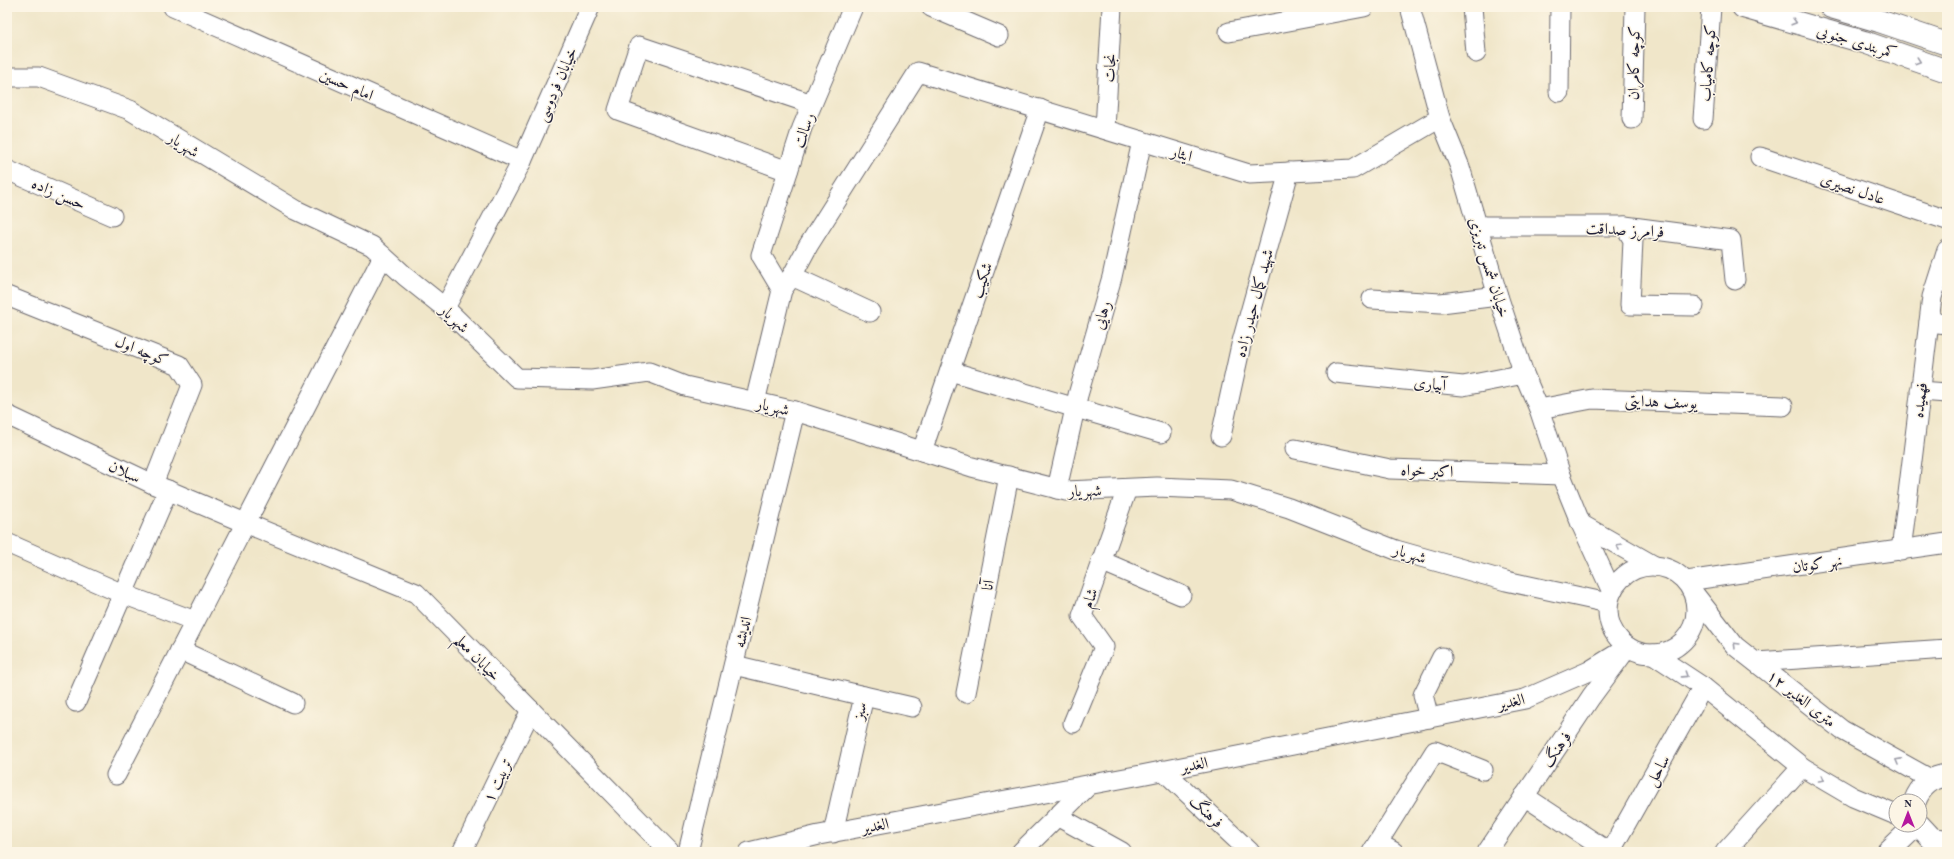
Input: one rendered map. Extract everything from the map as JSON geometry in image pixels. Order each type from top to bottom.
[{"type":"main road","name":"کمربندی جنوبی","points":[[1743,7],[1864,42],[1947,71]]},
{"type":"main road","name":"کمربندی جنوبی","points":[[1831,7],[1880,14],[1947,44]]},
{"type":"main road","points":[[1919,793],[1940,778]]},
{"type":"main road","points":[[1888,852],[1927,836]]},
{"type":"street","name":"امام حسین","points":[[173,7],[522,161]]},
{"type":"street","name":"خیابان فردوسی","points":[[445,308],[522,161],[590,7]]},
{"type":"street","name":"رسالت","points":[[787,283],[761,255],[788,171],[812,104],[852,7]]},
{"type":"street","points":[[931,7],[999,36]]},
{"type":"street","name":"نجات","points":[[1105,129],[1112,7]]},
{"type":"street","points":[[1229,32],[1364,7]]},
{"type":"street","name":"خیابان شمس تبریزی","points":[[1410,7],[1440,118],[1460,167],[1498,296],[1524,374],[1539,409],[1561,475],[1610,597]]},
{"type":"street","points":[[1472,7],[1476,53]]},
{"type":"street","points":[[1559,92],[1560,7]]},
{"type":"street","name":"کوچه کامران","points":[[1632,119],[1635,7]]},
{"type":"street","name":"کوچه کامیاب","points":[[1703,119],[1711,7]]},
{"type":"street","points":[[788,171],[618,110],[639,46],[812,104]]},
{"type":"street","name":"ایثار","points":[[787,283],[808,246],[918,72],[1249,174],[1353,169],[1440,118]]},
{"type":"street","name":"شهریار","points":[[7,77],[39,77],[130,110],[296,210],[372,246],[445,308],[517,378],[592,380],[649,372],[685,386],[795,411],[1009,476],[1057,489],[1066,491],[1157,487],[1231,490],[1289,508],[1396,550],[1506,580],[1610,597]]},
{"type":"street","name":"شکیب","points":[[922,450],[1040,109]]},
{"type":"street","name":"رهایی","points":[[1057,489],[1075,407],[1112,277],[1142,141]]},
{"type":"street","name":"عادل نصیری","points":[[1760,157],[1947,220]]},
{"type":"street","name":"حسن زاده","points":[[7,170],[112,216]]},
{"type":"street","name":"شهید کمال حیدر زاده","points":[[1221,436],[1241,345],[1289,172]]},
{"type":"street","name":"فرامرز صداقت","points":[[1478,226],[1625,226],[1731,240],[1734,280]]},
{"type":"street","points":[[1625,226],[1633,240],[1630,306],[1694,306]]},
{"type":"street","name":"فهمیده","points":[[1900,551],[1920,391],[1938,323],[1932,297],[1947,250]]},
{"type":"street","points":[[116,775],[383,256]]},
{"type":"street","points":[[755,402],[787,283],[870,312]]},
{"type":"street","name":"کوچه اول","points":[[7,296],[179,365],[192,385],[161,487]]},
{"type":"street","points":[[1372,298],[1441,303],[1498,296]]},
{"type":"street","points":[[950,372],[1161,433]]},
{"type":"street","name":"آبیاری","points":[[1336,373],[1463,386],[1524,374]]},
{"type":"street","points":[[1920,391],[1947,393]]},
{"type":"street","name":"یوسف هدایتی","points":[[1539,409],[1592,399],[1783,406]]},
{"type":"street","name":"اندیشه","points":[[688,852],[795,411]]},
{"type":"street","name":"سبلان","points":[[7,415],[161,487],[245,523]]},
{"type":"street","name":"اکبر خواه","points":[[1295,449],[1390,469],[1561,475]]},
{"type":"street","name":"آنا","points":[[966,693],[1009,476]]},
{"type":"street","points":[[76,702],[123,594],[161,487]]},
{"type":"street","name":"شام","points":[[1073,723],[1104,647],[1082,616],[1127,489]]},
{"type":"street","name":"خیابان معلم","points":[[245,523],[416,593],[670,852]]},
{"type":"street","points":[[1581,524],[1652,565]]},
{"type":"street","points":[[7,543],[123,594],[194,621]]},
{"type":"street","name":"نهر کوتان","points":[[1690,586],[1947,543]]},
{"type":"street","points":[[1102,561],[1181,595]]},
{"type":"street","points":[[1652,565],[1666,567],[1676,572],[1690,586],[1697,603],[1697,616],[1687,638],[1666,653],[1639,653],[1628,647],[1612,628],[1608,616],[1610,597],[1628,572],[1639,567],[1652,565]]},
{"type":"street","name":"۱۲ متری الغدیر","points":[[1690,586],[1735,646],[1842,730],[1940,778]]},
{"type":"street","name":"الغدیر","points":[[749,852],[833,833],[1525,699],[1589,671],[1628,647]]},
{"type":"street","name":"فرهنگ","points":[[1487,852],[1591,697],[1628,647]]},
{"type":"street","points":[[1756,662],[1947,649]]},
{"type":"street","points":[[180,650],[293,703]]},
{"type":"street","points":[[1652,654],[1704,687],[1802,767],[1853,797],[1888,812]]},
{"type":"street","points":[[1429,718],[1423,695],[1442,657]]},
{"type":"street","name":"سبز","points":[[734,665],[864,696],[833,833]]},
{"type":"street","name":"ساحل","points":[[1524,796],[1610,852],[1704,687]]},
{"type":"street","points":[[864,696],[912,707]]},
{"type":"street","name":"تربیت ۱","points":[[463,850],[531,710]]},
{"type":"street","points":[[1394,852],[1375,848],[1434,751],[1483,770]]},
{"type":"street","points":[[1725,852],[1802,767]]},
{"type":"street","name":"فرهنگ","points":[[1163,770],[1250,852]]},
{"type":"street","points":[[1021,852],[1089,784]]},
{"type":"street","points":[[1057,816],[1122,852]]}]
